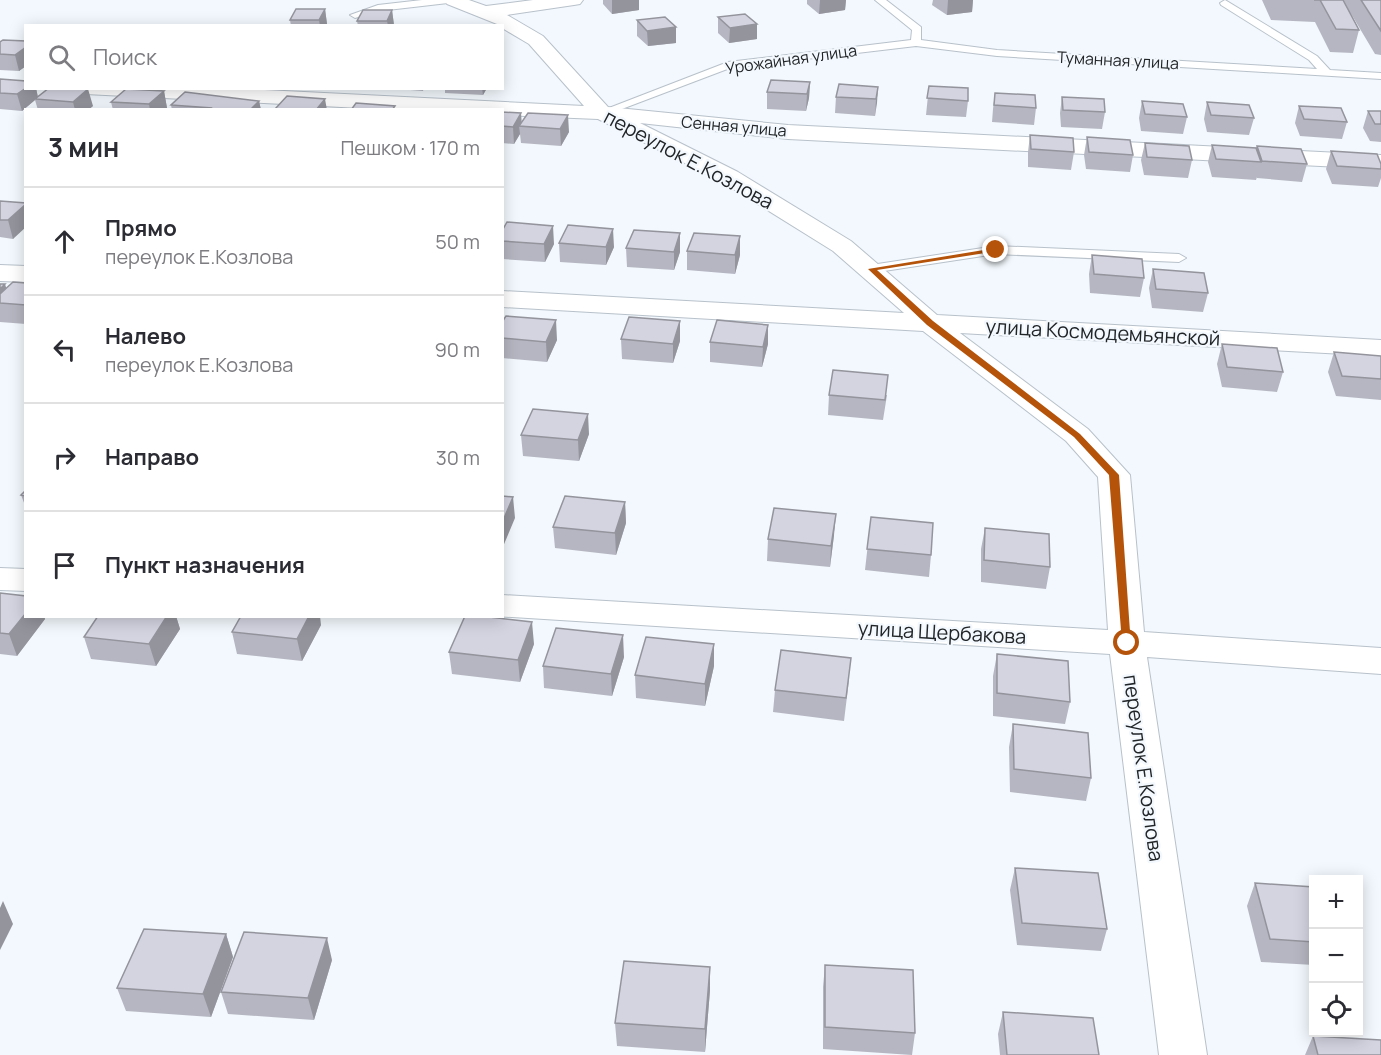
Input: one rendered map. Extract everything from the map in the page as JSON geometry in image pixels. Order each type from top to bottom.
[{"type":"street","name":"переулок Е.Козлова","points":[[453,0],[499,18],[536,40],[602,113],[730,177],[842,246],[872,269],[930,323],[1077,435],[1114,475],[1127,643],[1183,1055]]},
{"type":"street","points":[[481,12],[574,0]]},
{"type":"street","name":"Сенная улица","points":[[128,90],[499,108]]},
{"type":"street","name":"Сенная улица","points":[[504,108],[602,113],[788,132],[1381,162]]},
{"type":"street","points":[[0,273],[24,274]]},
{"type":"street","name":"улица Космодемьянской","points":[[504,299],[1381,348]]},
{"type":"street","points":[[0,579],[24,580]]},
{"type":"street","name":"улица Щербакова","points":[[504,607],[1127,643],[1381,661]]},
{"type":"lane","points":[[355,15],[378,8],[447,0]]},
{"type":"lane","points":[[880,0],[917,28],[916,43]]},
{"type":"lane","points":[[1225,3],[1313,58],[1327,72]]},
{"type":"lane","name":"Туманная улица","points":[[916,43],[997,53],[1381,76]]},
{"type":"lane","name":"Урожайная улица","points":[[602,113],[728,65],[916,43]]},
{"type":"lane","points":[[872,269],[996,250],[1179,258]]},
{"type":"building","points":[[1320,0],[1343,0],[1359,30],[1336,29]]},
{"type":"building","points":[[1361,0],[1381,0],[1381,31]]},
{"type":"building","points":[[296,9],[325,9],[319,20],[290,20]]},
{"type":"building","points":[[363,10],[392,10],[387,21],[357,21]]},
{"type":"building","points":[[745,14],[757,24],[730,28],[718,17]]},
{"type":"building","points":[[665,17],[676,27],[647,31],[637,20]]},
{"type":"building","points":[[3,40],[24,41],[24,48],[15,55],[0,54],[0,42]]},
{"type":"building","points":[[0,79],[24,81],[24,89],[17,94],[0,93]]},
{"type":"building","points":[[771,80],[810,82],[807,94],[767,92]]},
{"type":"building","points":[[839,84],[878,87],[876,99],[836,97]]},
{"type":"building","points":[[929,86],[968,88],[968,101],[927,98]]},
{"type":"building","points":[[46,90],[87,90],[73,102],[35,99]]},
{"type":"building","points":[[125,90],[164,91],[149,104],[111,102]]},
{"type":"building","points":[[185,92],[259,101],[252,108],[171,105]]},
{"type":"building","points":[[995,93],[1035,95],[1036,108],[994,105]]},
{"type":"building","points":[[287,96],[325,99],[318,108],[276,108]]},
{"type":"building","points":[[1062,97],[1104,99],[1105,112],[1063,110]]},
{"type":"building","points":[[1142,101],[1183,104],[1187,117],[1145,114]]},
{"type":"building","points":[[1207,102],[1249,105],[1254,118],[1211,115]]},
{"type":"building","points":[[356,103],[395,106],[394,108],[352,108]]},
{"type":"building","points":[[1299,106],[1341,108],[1347,122],[1304,119]]},
{"type":"building","points":[[1368,111],[1381,111],[1381,124],[1375,124]]},
{"type":"building","points":[[504,112],[521,113],[513,127],[504,126]]},
{"type":"building","points":[[528,113],[568,115],[560,129],[519,126]]},
{"type":"building","points":[[1030,135],[1073,138],[1074,152],[1031,149]]},
{"type":"building","points":[[1087,137],[1130,140],[1133,155],[1089,152]]},
{"type":"building","points":[[1145,143],[1189,146],[1192,160],[1147,157]]},
{"type":"building","points":[[1212,145],[1256,148],[1261,162],[1216,159]]},
{"type":"building","points":[[1257,146],[1301,149],[1307,164],[1262,161]]},
{"type":"building","points":[[1331,151],[1377,154],[1381,169],[1337,166]]},
{"type":"building","points":[[0,201],[24,203],[24,206],[8,220],[0,220]]},
{"type":"building","points":[[507,222],[553,226],[544,244],[504,241],[504,227]]},
{"type":"building","points":[[568,225],[613,229],[606,247],[559,243]]},
{"type":"building","points":[[634,230],[680,233],[674,252],[626,248]]},
{"type":"building","points":[[694,233],[740,236],[735,255],[687,251]]},
{"type":"building","points":[[1092,255],[1142,259],[1144,278],[1094,274]]},
{"type":"building","points":[[1153,269],[1204,273],[1208,293],[1156,289]]},
{"type":"building","points":[[13,282],[24,283],[24,305],[0,303],[0,294]]},
{"type":"building","points":[[506,316],[556,320],[546,342],[504,338]]},
{"type":"building","points":[[629,317],[680,321],[673,344],[621,339]]},
{"type":"building","points":[[717,320],[768,325],[763,347],[710,342]]},
{"type":"building","points":[[1222,344],[1277,348],[1283,372],[1227,367]]},
{"type":"building","points":[[1334,352],[1381,356],[1381,379],[1342,376]]},
{"type":"building","points":[[833,370],[888,375],[885,400],[829,395]]},
{"type":"building","points":[[533,409],[588,414],[578,440],[521,435]]},
{"type":"building","points":[[504,496],[513,497],[504,518]]},
{"type":"building","points":[[565,496],[625,502],[615,533],[553,527]]},
{"type":"building","points":[[774,508],[836,514],[831,546],[768,539]]},
{"type":"building","points":[[871,517],[933,523],[931,555],[867,549]]},
{"type":"building","points":[[985,528],[1049,534],[1050,567],[984,560]]},
{"type":"building","points":[[0,593],[24,596],[24,615],[9,634],[0,633]]},
{"type":"building","points":[[97,618],[166,618],[149,644],[84,637]]},
{"type":"building","points":[[240,618],[308,618],[297,639],[232,632]]},
{"type":"building","points":[[464,618],[498,618],[532,622],[518,660],[449,652]]},
{"type":"building","points":[[556,628],[623,635],[611,674],[543,666]]},
{"type":"building","points":[[646,637],[714,644],[705,684],[635,675]]},
{"type":"building","points":[[781,650],[851,658],[846,698],[775,690]]},
{"type":"building","points":[[997,654],[1068,661],[1070,702],[997,693]]},
{"type":"building","points":[[1013,724],[1088,733],[1091,778],[1014,769]]},
{"type":"building","points":[[1015,868],[1098,873],[1107,929],[1022,923]]},
{"type":"building","points":[[1255,883],[1309,887],[1309,942],[1270,939]]},
{"type":"building","points":[[144,929],[226,934],[203,994],[117,988]]},
{"type":"building","points":[[244,932],[327,938],[308,998],[221,992]]},
{"type":"building","points":[[624,961],[710,967],[705,1029],[615,1023]]},
{"type":"building","points":[[825,965],[913,970],[915,1033],[825,1027]]},
{"type":"building","points":[[1003,1012],[1093,1018],[1099,1055],[1007,1055]]},
{"type":"building","points":[[1313,1037],[1381,1040],[1381,1055],[1318,1055]]},
{"type":"route","points":[[996,250],[872,269],[930,323],[1077,435],[1114,475],[1127,643]]}]
